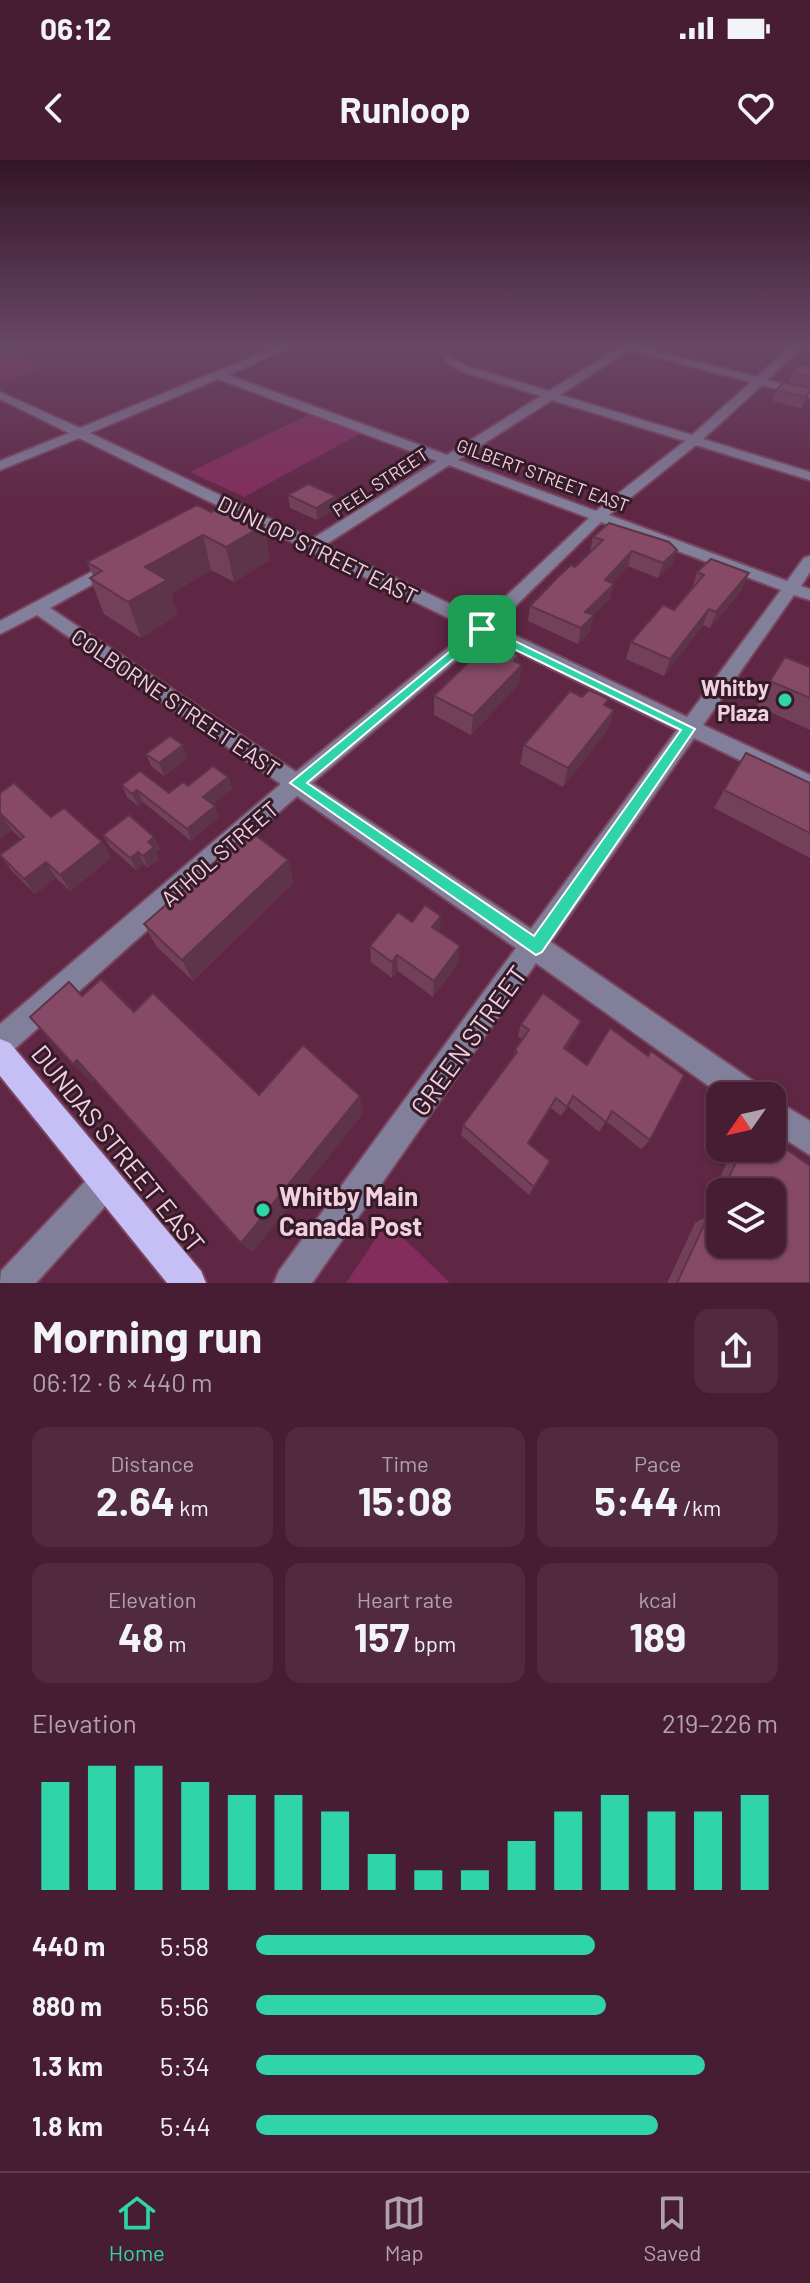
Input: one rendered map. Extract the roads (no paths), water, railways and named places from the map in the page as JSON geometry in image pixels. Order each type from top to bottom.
[{"type":"main road","name":"DUNDAS STREET EAST","points":[[0,1053],[189,1283]]},
{"type":"street","name":"DUNLOP STREET EAST","points":[[7,398],[219,508],[312,546],[810,785]]},
{"type":"street","points":[[0,466],[162,398]]},
{"type":"street","name":"GILBERT STREET EAST","points":[[282,398],[810,595]]},
{"type":"street","name":"PEEL STREET","points":[[312,546],[542,398]]},
{"type":"street","points":[[558,398],[810,476]]},
{"type":"street","name":"ATHOL STREET","points":[[0,1043],[297,783],[482,629],[600,515],[693,441],[741,398]]},
{"type":"street","points":[[0,628],[133,556]]},
{"type":"street","name":"GREEN STREET","points":[[291,1283],[536,947],[810,561]]},
{"type":"street","name":"COLBORNE STREET EAST","points":[[39,608],[728,1082]]},
{"type":"street","points":[[786,1123],[810,1140]]},
{"type":"street","points":[[13,1283],[106,1182]]},
{"type":"place","name":"Whitby Plaza","points":[[785,700]]},
{"type":"place","name":"Whitby Main Canada Post","points":[[263,1210]]}]
